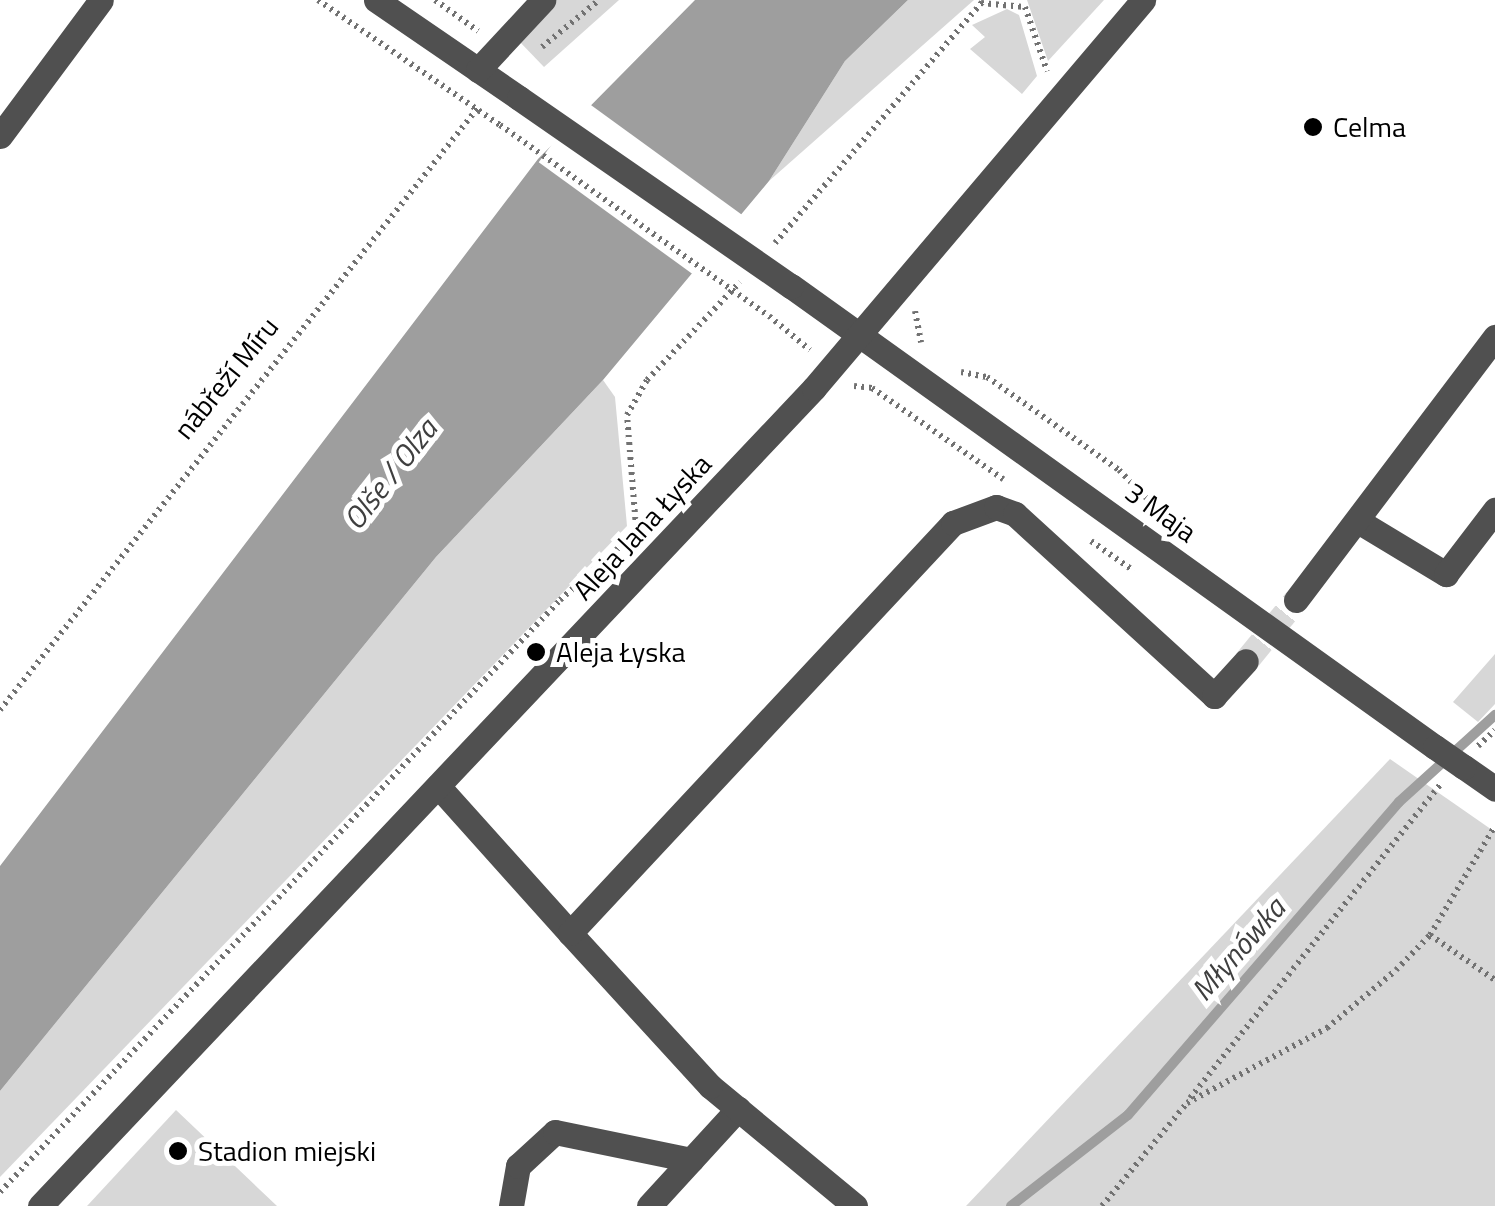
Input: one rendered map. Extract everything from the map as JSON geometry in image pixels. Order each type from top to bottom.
[{"type":"street","points":[[0,136],[101,0]]},
{"type":"street","name":"3 Maja","points":[[376,0],[861,332],[1495,789]]},
{"type":"street","points":[[487,76],[543,0]]},
{"type":"street","name":"Aleja Jana Łyska","points":[[40,1206],[689,521],[861,332],[1143,0]]},
{"type":"street","points":[[1296,600],[1495,337]]},
{"type":"street","points":[[570,933],[953,523],[996,507],[1015,514],[1214,696],[1246,661]]},
{"type":"street","points":[[1358,522],[1446,574],[1495,510]]},
{"type":"street","points":[[438,786],[570,933],[738,1109],[855,1206]]},
{"type":"street","points":[[649,1206],[738,1109]]},
{"type":"street","points":[[511,1206],[518,1166],[556,1132],[691,1160]]},
{"type":"path","points":[[318,0],[769,316]]},
{"type":"path","points":[[980,3],[1024,4],[1050,74]]},
{"type":"path","name":"nábřeží Míru","points":[[0,710],[476,109],[487,76]]},
{"type":"path","points":[[942,362],[988,377],[1120,470],[1174,522]]},
{"type":"path","points":[[0,1192],[560,600],[636,527],[689,521]]},
{"type":"path","points":[[1102,1206],[1434,791]]},
{"type":"path","points":[[1187,1103],[1327,1028],[1430,936],[1495,826]]},
{"type":"path","points":[[1430,936],[1495,980]]},
{"type":"shaded area","points":[[556,0],[619,0],[544,67],[518,40]]},
{"type":"shaded area","points":[[908,0],[974,0],[769,181],[845,61]]},
{"type":"shaded area","points":[[1027,0],[1104,0],[1048,61]]},
{"type":"shaded area","points":[[1007,9],[1019,15],[1037,76],[1022,94],[970,49],[985,37],[972,25]]},
{"type":"shaded area","points":[[603,380],[615,397],[627,526],[0,1177],[0,1091],[436,557]]},
{"type":"shaded area","points":[[1495,654],[1495,704],[1478,722],[1453,702]]},
{"type":"shaded area","points":[[1390,759],[1495,832],[1495,1206],[966,1206]]},
{"type":"shaded area","name":"Stadion miejski","points":[[176,1110],[277,1206],[87,1206]]},
{"type":"water","name":"Olše / Olza","points":[[695,0],[908,0],[845,61],[769,181],[603,380],[436,557],[0,1091],[0,866],[538,159]]},
{"type":"pier","points":[[584,100],[745,217],[700,279],[539,162]]},
{"type":"waterway","name":"Młynówka","points":[[1011,1206],[1128,1115],[1399,802],[1495,715]]},
{"type":"tunnel","points":[[1246,661],[1296,600]]},
{"type":"place","name":"Celma","points":[[1313,127]]},
{"type":"place","name":"Aleja Łyska","points":[[536,652]]},
{"type":"place","name":"Stadion miejski","points":[[178,1151]]}]
